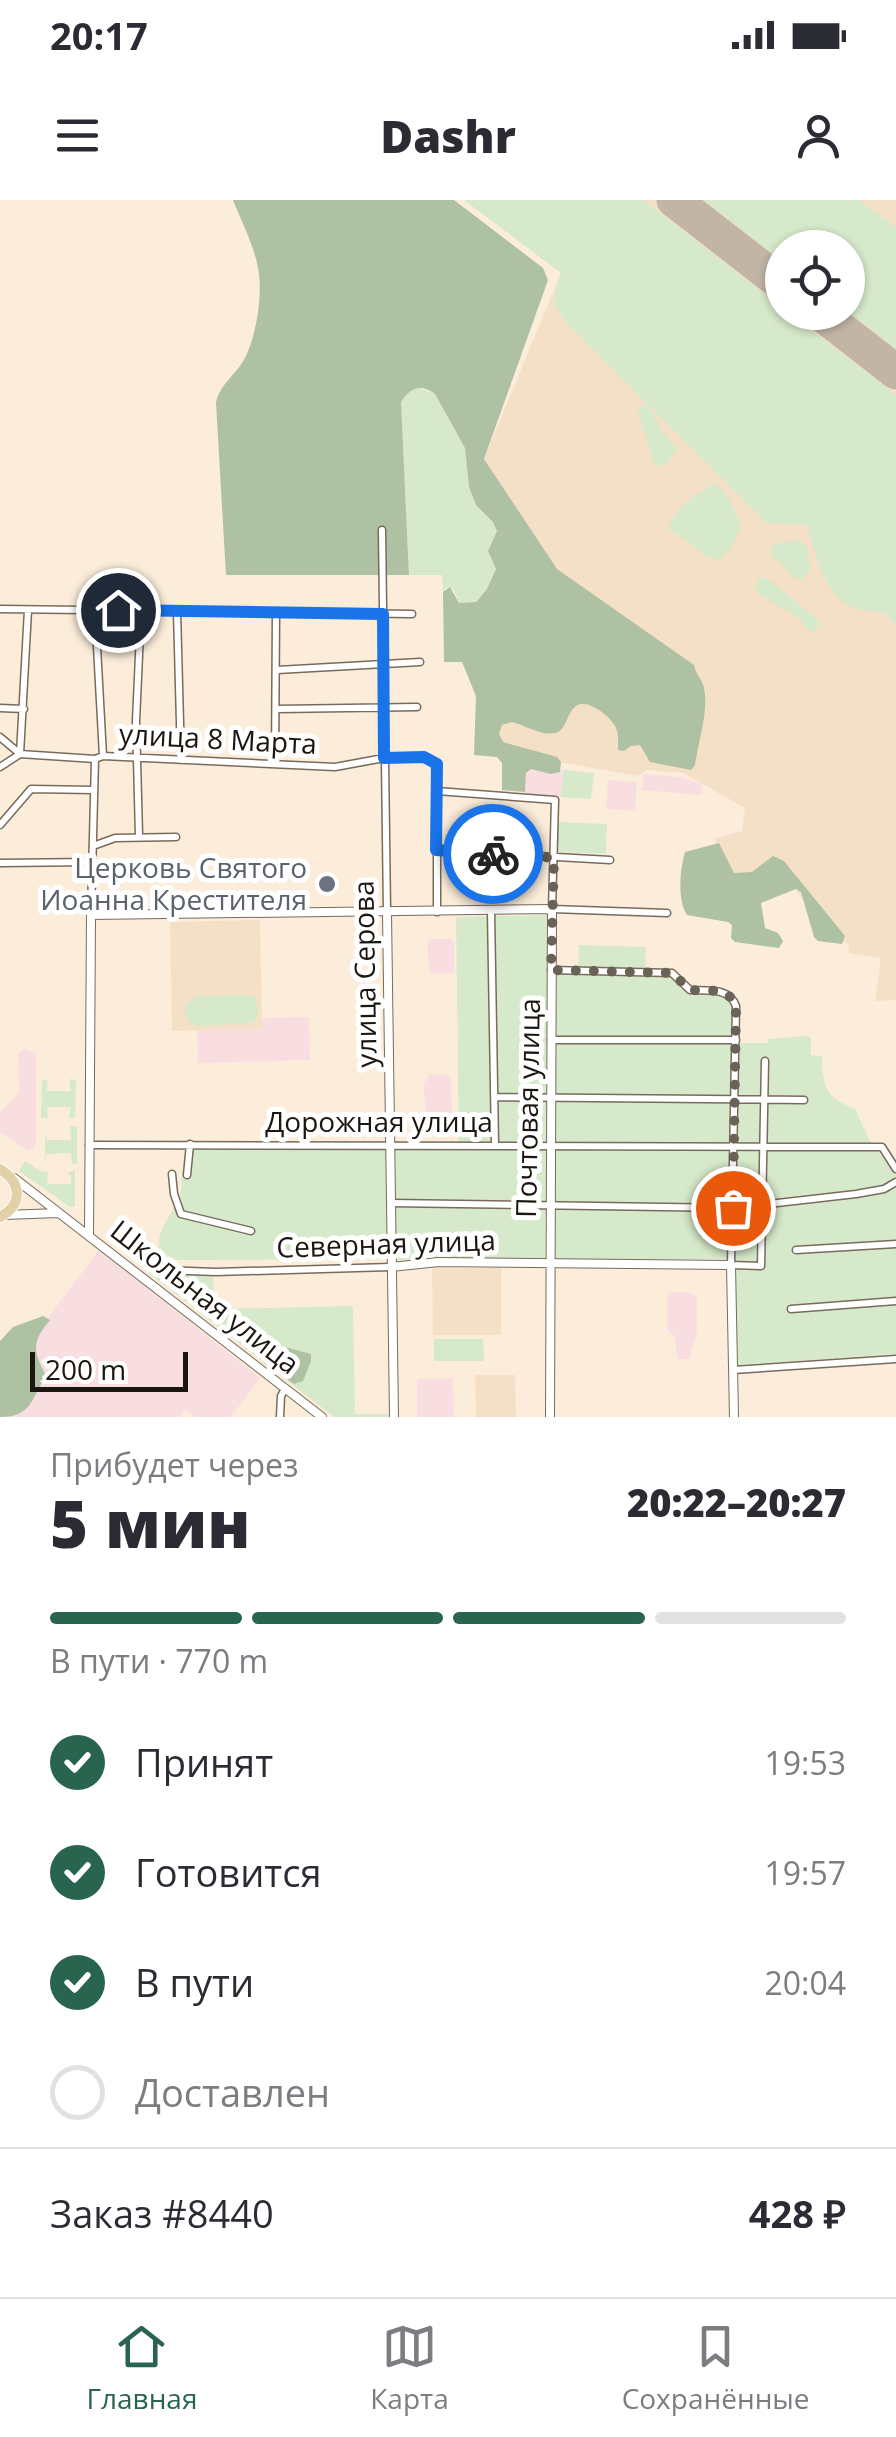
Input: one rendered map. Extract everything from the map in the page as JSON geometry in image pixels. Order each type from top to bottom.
[{"type":"main road","points":[[1,1216],[14,1206],[18,1194],[15,1182],[2,1170]]},
{"type":"street","name":"улица Серова","points":[[382,530],[394,1417]]},
{"type":"street","points":[[0,609],[412,614]]},
{"type":"street","points":[[0,768],[20,754],[28,610]]},
{"type":"street","points":[[88,1235],[92,862],[99,758],[95,610]]},
{"type":"street","points":[[139,836],[141,611]]},
{"type":"street","points":[[177,611],[181,760]]},
{"type":"street","points":[[275,763],[276,612]]},
{"type":"street","points":[[276,670],[420,662]]},
{"type":"street","points":[[276,709],[417,707]]},
{"type":"street","points":[[0,708],[24,709]]},
{"type":"street","points":[[0,737],[20,754]]},
{"type":"street","name":"улица 8 Марта","points":[[20,754],[335,767],[384,758],[424,757],[437,764],[437,791]]},
{"type":"street","points":[[0,825],[31,789],[94,790]]},
{"type":"street","points":[[437,791],[437,912]]},
{"type":"street","name":"Почтовая улица","points":[[437,791],[556,800],[551,970],[550,1417]]},
{"type":"street","points":[[93,846],[116,838],[176,836]]},
{"type":"street","points":[[436,850],[610,860]]},
{"type":"street","points":[[0,863],[92,862]]},
{"type":"street","points":[[91,915],[552,910],[667,913]]},
{"type":"street","points":[[492,911],[496,1145]]},
{"type":"street","points":[[551,970],[672,973],[690,990],[724,992],[733,997],[734,1417]]},
{"type":"street","points":[[551,1040],[736,1040]]},
{"type":"street","points":[[731,1265],[761,1266],[766,1061]]},
{"type":"street","points":[[496,1097],[804,1100]]},
{"type":"street","name":"Дорожная улица","points":[[89,1144],[882,1147],[896,1169]]},
{"type":"street","points":[[187,1175],[190,1144]]},
{"type":"street","name":"Школьная улица","points":[[2,1170],[322,1417]]},
{"type":"street","points":[[172,1174],[181,1214],[251,1231]]},
{"type":"street","points":[[391,1202],[733,1208],[884,1189],[896,1182]]},
{"type":"street","points":[[1,1216],[59,1213]]},
{"type":"street","points":[[796,1250],[896,1244]]},
{"type":"street","name":"Северная улица","points":[[162,1270],[391,1267],[440,1262],[731,1265]]},
{"type":"street","points":[[790,1309],[896,1301]]},
{"type":"street","points":[[733,1370],[896,1359]]},
{"type":"street","points":[[280,1417],[281,1396],[286,1389]]},
{"type":"shaded area","points":[[464,200],[896,200],[896,1000],[875,1001],[881,958],[849,953],[849,946],[813,914],[775,861],[756,874],[729,875],[715,838],[742,831],[745,808],[683,773],[647,770],[638,776],[485,749],[541,668],[471,490],[561,273]]},
{"type":"shaded area","points":[[527,768],[563,770],[561,797],[525,794]]},
{"type":"shaded area","points":[[643,774],[681,777],[702,784],[701,795],[642,790]]},
{"type":"shaded area","points":[[608,780],[637,782],[635,811],[606,809]]},
{"type":"shaded area","points":[[260,920],[262,1029],[172,1031],[170,922]]},
{"type":"shaded area","points":[[430,939],[451,939],[454,943],[454,974],[430,973]]},
{"type":"shaded area","points":[[309,1017],[310,1060],[198,1063],[197,1030],[261,1029],[262,1018]]},
{"type":"shaded area","points":[[25,1049],[36,1053],[36,1140],[35,1147],[28,1151],[0,1132],[0,1112],[19,1093],[18,1053]]},
{"type":"shaded area","points":[[430,1074],[451,1078],[452,1120],[439,1122],[426,1113],[423,1085]]},
{"type":"shaded area","points":[[99,1250],[260,1378],[231,1417],[195,1417],[186,1410],[180,1417],[0,1417],[0,1381]]},
{"type":"shaded area","points":[[432,1268],[501,1268],[501,1335],[433,1335]]},
{"type":"shaded area","points":[[670,1292],[689,1292],[697,1298],[697,1332],[689,1359],[677,1359],[675,1337],[667,1329]]},
{"type":"shaded area","points":[[475,1375],[515,1375],[516,1417],[476,1417]]},
{"type":"shaded area","points":[[453,1378],[454,1417],[417,1417],[417,1379]]},
{"type":"green space","points":[[233,200],[454,200],[543,268],[548,280],[484,459],[557,569],[694,665],[704,688],[705,707],[691,770],[650,762],[640,745],[618,750],[612,722],[586,704],[576,706],[558,732],[541,732],[512,722],[502,725],[499,734],[503,742],[557,757],[561,762],[560,772],[531,769],[526,773],[525,792],[502,790],[502,763],[497,757],[474,755],[476,696],[462,662],[444,662],[443,592],[450,587],[459,603],[476,602],[496,569],[488,551],[497,531],[476,505],[469,487],[465,448],[430,391],[416,389],[401,402],[409,575],[226,575],[216,403],[249,349],[260,295],[255,255]]},
{"type":"green space","points":[[464,200],[643,200],[765,294],[765,330],[811,330],[896,395],[896,625],[884,614],[853,608],[838,597],[821,568],[806,525],[767,523],[649,406],[662,432],[677,448],[668,463],[654,464],[638,411],[640,405],[648,405],[563,319],[553,299],[561,273]]},
{"type":"green space","points":[[704,200],[858,200],[896,227],[896,349],[865,324],[865,230],[765,230],[765,248]]},
{"type":"green space","points":[[416,387],[435,394],[465,448],[469,487],[476,505],[497,531],[490,556],[496,569],[487,589],[475,602],[459,603],[454,590],[446,588],[443,592],[442,575],[409,575],[401,402]]},
{"type":"green space","points":[[716,483],[730,500],[741,525],[732,546],[720,559],[710,558],[669,529],[680,508]]},
{"type":"green space","points":[[800,540],[808,549],[810,570],[802,580],[770,554],[773,544]]},
{"type":"green space","points":[[759,577],[767,578],[817,619],[815,631],[809,631],[799,618],[756,592]]},
{"type":"green space","points":[[563,770],[594,773],[591,799],[561,797]]},
{"type":"green space","points":[[558,822],[607,824],[606,854],[557,852]]},
{"type":"green space","points":[[719,843],[734,873],[752,872],[773,856],[784,861],[845,936],[842,944],[814,937],[801,892],[796,889],[761,903],[765,928],[778,933],[783,941],[779,948],[735,942],[728,922],[687,915],[680,884],[685,852]]},
{"type":"green space","points":[[549,915],[545,1259],[396,1260],[394,1147],[459,1147],[456,917]]},
{"type":"green space","points":[[579,945],[646,947],[645,971],[578,968]]},
{"type":"green space","points":[[555,972],[670,976],[689,994],[720,996],[730,1002],[733,1007],[728,1259],[553,1260]]},
{"type":"green space","points":[[199,996],[255,998],[258,1008],[252,1023],[199,1026],[186,1015],[186,1004]]},
{"type":"green space","points":[[811,1038],[811,1055],[822,1056],[828,1090],[855,1109],[870,1141],[896,1175],[896,1354],[737,1365],[740,1043]]},
{"type":"green space","points":[[42,1079],[48,1081],[47,1091],[71,1091],[69,1079],[76,1080],[75,1118],[69,1118],[71,1107],[47,1107],[48,1118],[41,1118]]},
{"type":"green space","points":[[70,1126],[77,1126],[77,1163],[72,1164],[71,1153],[46,1154],[45,1163],[45,1131],[47,1140],[71,1140]]},
{"type":"green space","points":[[386,1146],[388,1259],[177,1260],[159,1252],[162,1229],[180,1194],[182,1171],[192,1170],[192,1147]]},
{"type":"green space","points":[[25,1161],[48,1172],[47,1184],[71,1184],[67,1173],[75,1170],[75,1207],[19,1171]]},
{"type":"green space","points":[[163,1259],[178,1267],[213,1267],[214,1309],[353,1306],[355,1414],[389,1417],[334,1417],[150,1274]]},
{"type":"green space","points":[[43,1316],[50,1320],[36,1347],[46,1376],[25,1410],[0,1417],[0,1341],[13,1327]]},
{"type":"green space","points":[[242,1332],[254,1334],[270,1346],[271,1363],[281,1346],[311,1354],[303,1381],[294,1384],[264,1363],[241,1338]]},
{"type":"green space","points":[[434,1339],[483,1339],[484,1361],[434,1361]]},
{"type":"runway","points":[[674,200],[765,271]]},
{"type":"runway","points":[[842,330],[896,372]]},
{"type":"way so far","points":[[493,854],[554,858],[551,970],[672,973],[690,990],[724,992],[733,997],[733,1208]]},
{"type":"place","name":"Церковь Святого Иоанна Крестителя","points":[[327,884]]},
{"type":"route","points":[[118,610],[383,614],[384,758],[424,757],[437,764],[436,850],[493,854]]}]
